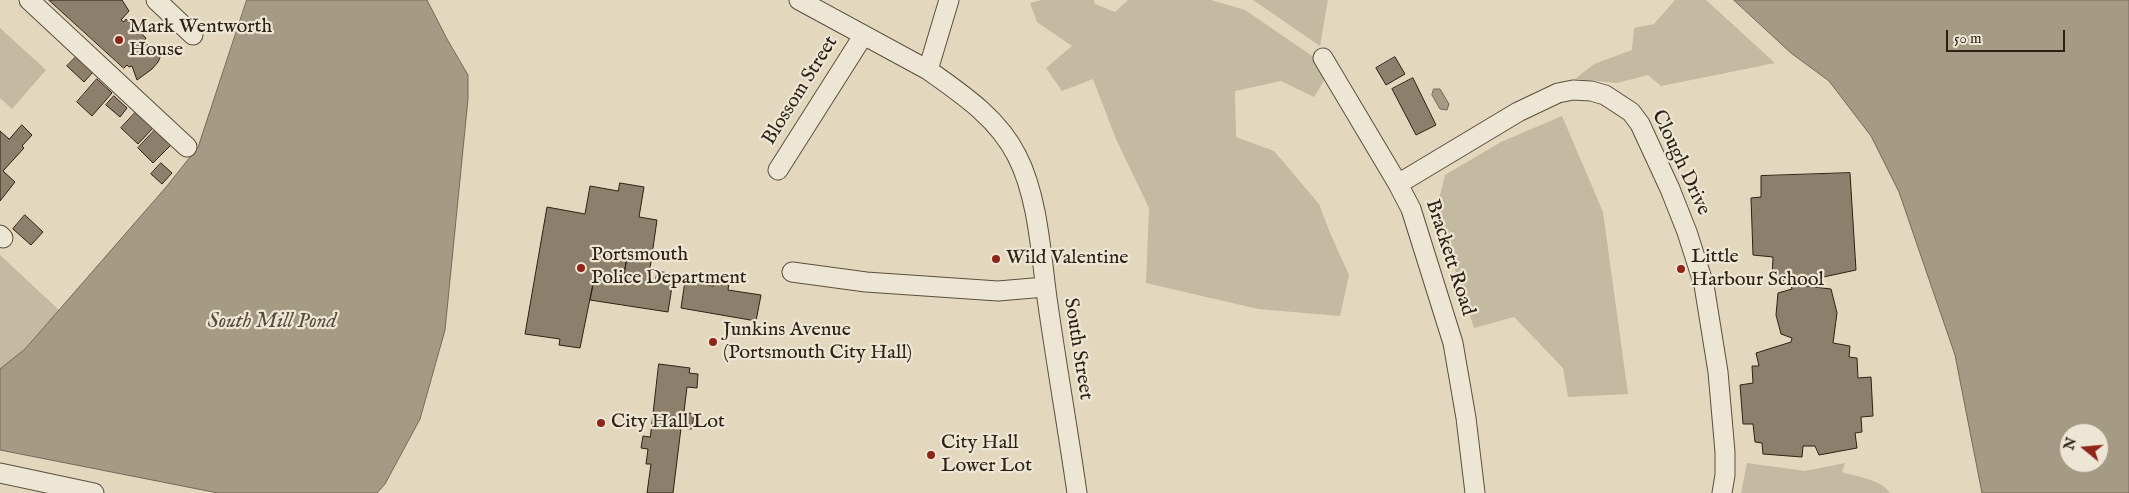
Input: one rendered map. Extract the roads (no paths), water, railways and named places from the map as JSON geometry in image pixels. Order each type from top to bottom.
[{"type":"street","points":[[29,0],[187,147]]},
{"type":"street","points":[[156,0],[193,35]]},
{"type":"street","name":"South Street","points":[[799,0],[928,70],[981,110],[996,125],[1017,156],[1030,194],[1077,493]]},
{"type":"street","points":[[928,70],[950,0]]},
{"type":"street","name":"Blossom Street","points":[[778,170],[863,36]]},
{"type":"street","name":"Brackett Road","points":[[1323,58],[1411,209],[1453,343],[1466,418],[1475,493]]},
{"type":"street","name":"Clough Drive","points":[[1398,184],[1518,112],[1558,93],[1573,90],[1590,91],[1605,95],[1631,112],[1643,130],[1670,189],[1687,232],[1704,285],[1718,372],[1725,452],[1725,475],[1722,493]]},
{"type":"street","points":[[792,272],[866,282],[998,292],[1045,287]]},
{"type":"street","points":[[0,473],[94,493]]},
{"type":"water","name":"South Mill Pond","points":[[247,0],[427,0],[468,75],[468,99],[445,330],[420,419],[385,484],[377,493],[218,493],[0,450],[0,369],[25,349],[167,186],[198,147]]},
{"type":"water","points":[[1734,0],[2129,0],[2129,493],[1982,493],[1955,355],[1899,192],[1871,136],[1829,81],[1791,53]]},
{"type":"water","points":[[1434,89],[1440,89],[1449,104],[1447,110],[1440,109],[1432,95]]},
{"type":"place","name":"Mark Wentworth House","points":[[119,40]]},
{"type":"place","name":"Wild Valentine","points":[[996,259]]},
{"type":"place","name":"Portsmouth Police Department","points":[[581,268]]},
{"type":"place","name":"Little Harbour School","points":[[1681,269]]},
{"type":"place","name":"Junkins Avenue (Portsmouth City Hall)","points":[[713,342]]},
{"type":"place","name":"City Hall Lot","points":[[601,423]]},
{"type":"place","name":"City Hall Lower Lot","points":[[931,455]]}]
